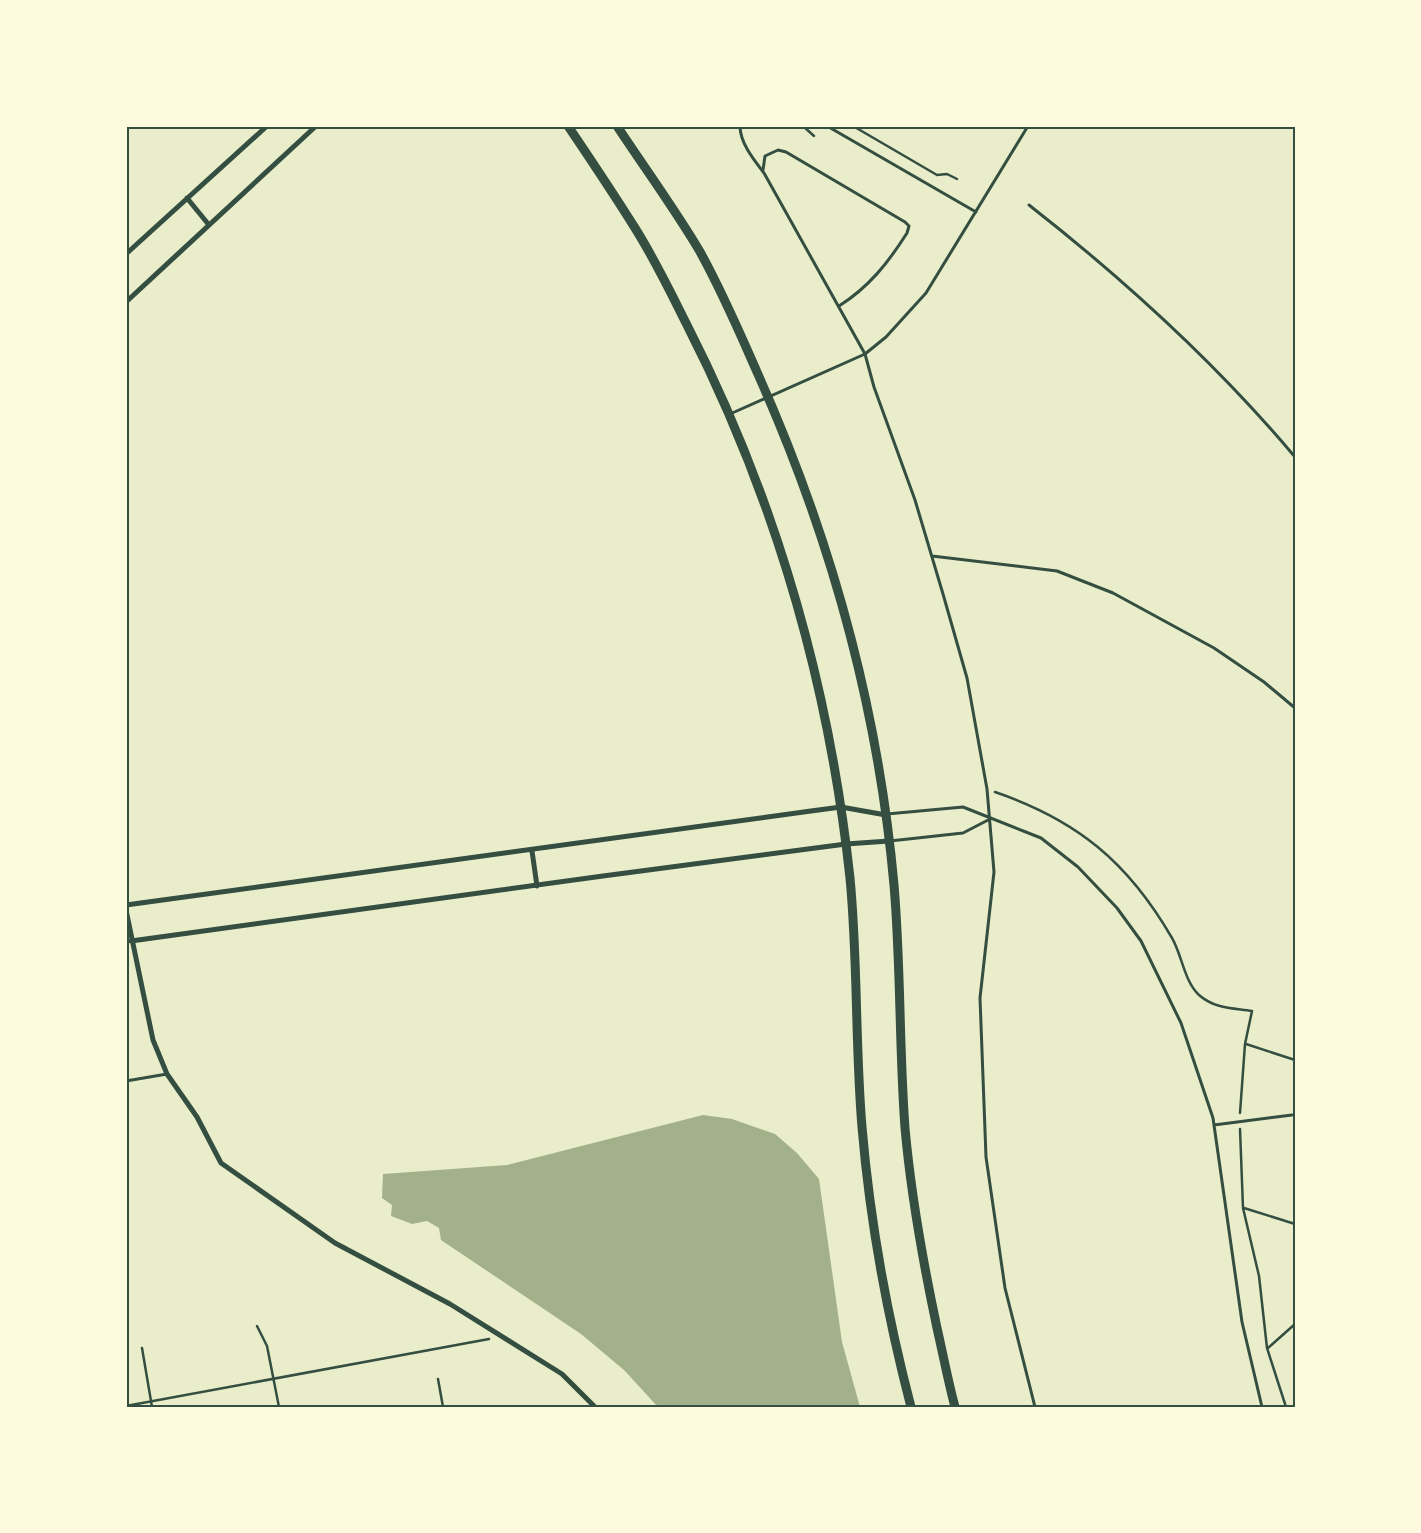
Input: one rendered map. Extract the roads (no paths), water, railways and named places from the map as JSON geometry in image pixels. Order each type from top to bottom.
[{"type":"main road","points":[[568,126],[636,230],[695,340],[730,414],[762,494],[790,578],[823,705],[841,807],[853,910],[858,1061],[868,1178],[884,1288],[911,1407]]},
{"type":"main road","points":[[617,126],[698,250],[769,398],[812,506],[850,632],[872,732],[886,814],[898,940],[905,1128],[914,1206],[930,1293],[955,1407]]},
{"type":"street","points":[[126,254],[267,126]]},
{"type":"street","points":[[126,302],[316,126]]},
{"type":"street","points":[[187,198],[209,226]]},
{"type":"street","points":[[126,905],[532,851],[841,807],[886,814]]},
{"type":"street","points":[[131,941],[846,844],[889,841]]},
{"type":"street","points":[[532,851],[537,886]]},
{"type":"street","points":[[126,910],[153,1040],[167,1074],[197,1117],[221,1164],[335,1242],[450,1304],[562,1374],[595,1407]]},
{"type":"lane","points":[[740,126],[740,134],[764,173],[865,354],[874,387],[915,500],[967,678],[987,789],[994,872],[980,998],[986,1157],[1005,1288],[1035,1407]]},
{"type":"lane","points":[[827,126],[976,212]]},
{"type":"lane","points":[[730,414],[865,354],[905,318],[926,293],[1028,126]]},
{"type":"lane","points":[[764,173],[763,163],[765,156],[778,150],[786,152],[906,222],[909,226],[908,233],[878,275],[853,298],[839,306]]},
{"type":"lane","points":[[1029,205],[1084,249],[1159,314],[1243,399],[1295,457]]},
{"type":"lane","points":[[932,556],[1057,571],[1113,593],[1214,648],[1264,682],[1295,708]]},
{"type":"lane","points":[[886,814],[963,807],[1041,838],[1078,867],[1123,916],[1141,941],[1181,1023],[1214,1125],[1242,1322],[1262,1407]]},
{"type":"lane","points":[[889,841],[963,833],[991,819]]},
{"type":"lane","points":[[126,1081],[167,1074]]},
{"type":"lane","points":[[1214,1125],[1292,1115]]}]
